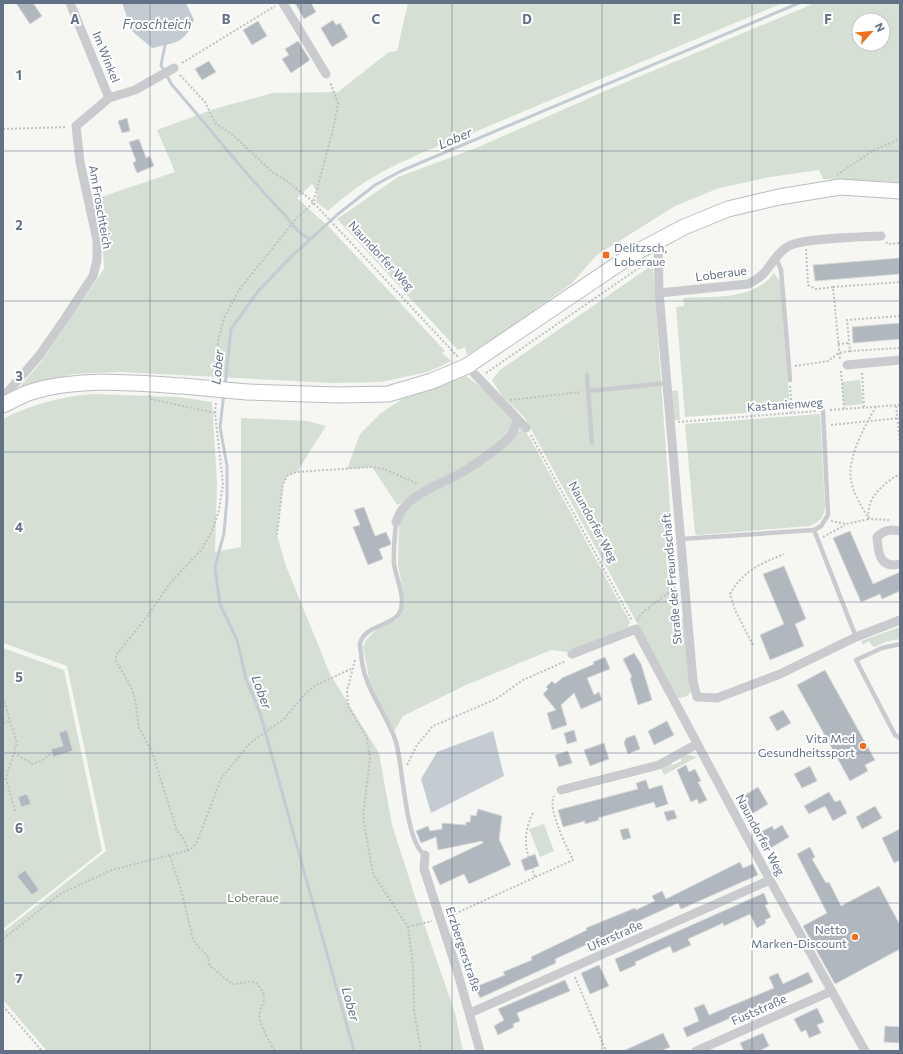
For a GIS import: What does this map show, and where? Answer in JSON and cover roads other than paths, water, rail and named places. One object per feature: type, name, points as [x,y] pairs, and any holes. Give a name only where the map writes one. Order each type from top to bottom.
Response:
[{"type":"main road","points":[[3,405],[31,392],[60,385],[97,383],[183,386],[247,392],[338,395],[388,394],[432,381],[467,366],[633,254],[684,227],[728,209],[779,197],[840,187],[900,191]]},
{"type":"street","name":"Im Winkel","points":[[70,3],[109,98]]},
{"type":"street","points":[[283,3],[326,74]]},
{"type":"street","points":[[109,98],[135,90],[168,71]]},
{"type":"street","name":"Am Froschteich","points":[[3,401],[6,394],[39,356],[92,276],[97,260],[97,240],[80,162],[76,126],[109,98]]},
{"type":"street","name":"Loberaue","points":[[659,293],[748,284],[757,280],[767,272],[776,258],[788,246],[805,242],[881,236]]},
{"type":"street","name":"Straße der Freundschaft","points":[[658,240],[659,293],[693,681],[697,696],[717,698],[780,674],[856,637],[900,620]]},
{"type":"street","points":[[842,364],[861,364],[900,360]]},
{"type":"street","points":[[467,366],[526,428]]},
{"type":"street","points":[[396,522],[398,515],[416,496],[466,470],[511,435],[518,420]]},
{"type":"street","points":[[900,531],[891,529],[882,532],[877,537],[880,555],[885,563],[891,566],[900,564]]},
{"type":"street","name":"Naundorfer Weg","points":[[572,654],[636,629],[770,880],[865,1051]]},
{"type":"street","points":[[561,790],[659,765],[697,744]]},
{"type":"street","name":"Erzbergerstraße","points":[[425,855],[424,869],[470,1013],[480,1051]]},
{"type":"street","name":"Uferstraße","points":[[470,1013],[770,880]]},
{"type":"street","name":"Fuststraße","points":[[696,1051],[832,991]]},
{"type":"lane","points":[[776,258],[781,270],[790,380]]},
{"type":"lane","points":[[587,375],[592,443]]},
{"type":"lane","points":[[588,391],[668,383]]},
{"type":"lane","points":[[681,539],[814,530],[821,526],[828,515],[823,411]]},
{"type":"lane","points":[[396,522],[394,564],[402,599],[401,610],[396,617],[370,631],[360,643],[361,660],[368,686],[396,742],[402,775],[402,788],[413,834],[422,853],[425,855]]},
{"type":"lane","points":[[814,530],[856,637]]},
{"type":"lane","points":[[900,644],[882,648],[856,660],[895,735],[900,738]]},
{"type":"water","name":"Froschteich","points":[[122,3],[186,3],[194,20],[191,28],[183,38],[173,43],[152,48],[132,31]]},
{"type":"water","points":[[493,731],[504,776],[431,813],[421,779],[437,752]]},
{"type":"waterway","name":"Lober","points":[[225,386],[231,329],[259,290],[292,256],[338,214],[375,185],[401,171],[799,3]]},
{"type":"waterway","points":[[165,45],[161,65],[172,85],[297,230],[310,239]]},
{"type":"waterway","name":"Lober","points":[[224,393],[220,427],[227,466],[227,499],[224,533],[215,567],[220,604],[237,640],[246,679],[260,713],[354,1051]]},
{"type":"place","name":"Delitzsch, Loberaue","points":[[606,255]]},
{"type":"place","name":"Vita Med Gesundheitssport","points":[[863,746]]},
{"type":"place","name":"Netto Marken-Discount","points":[[855,937]]}]
